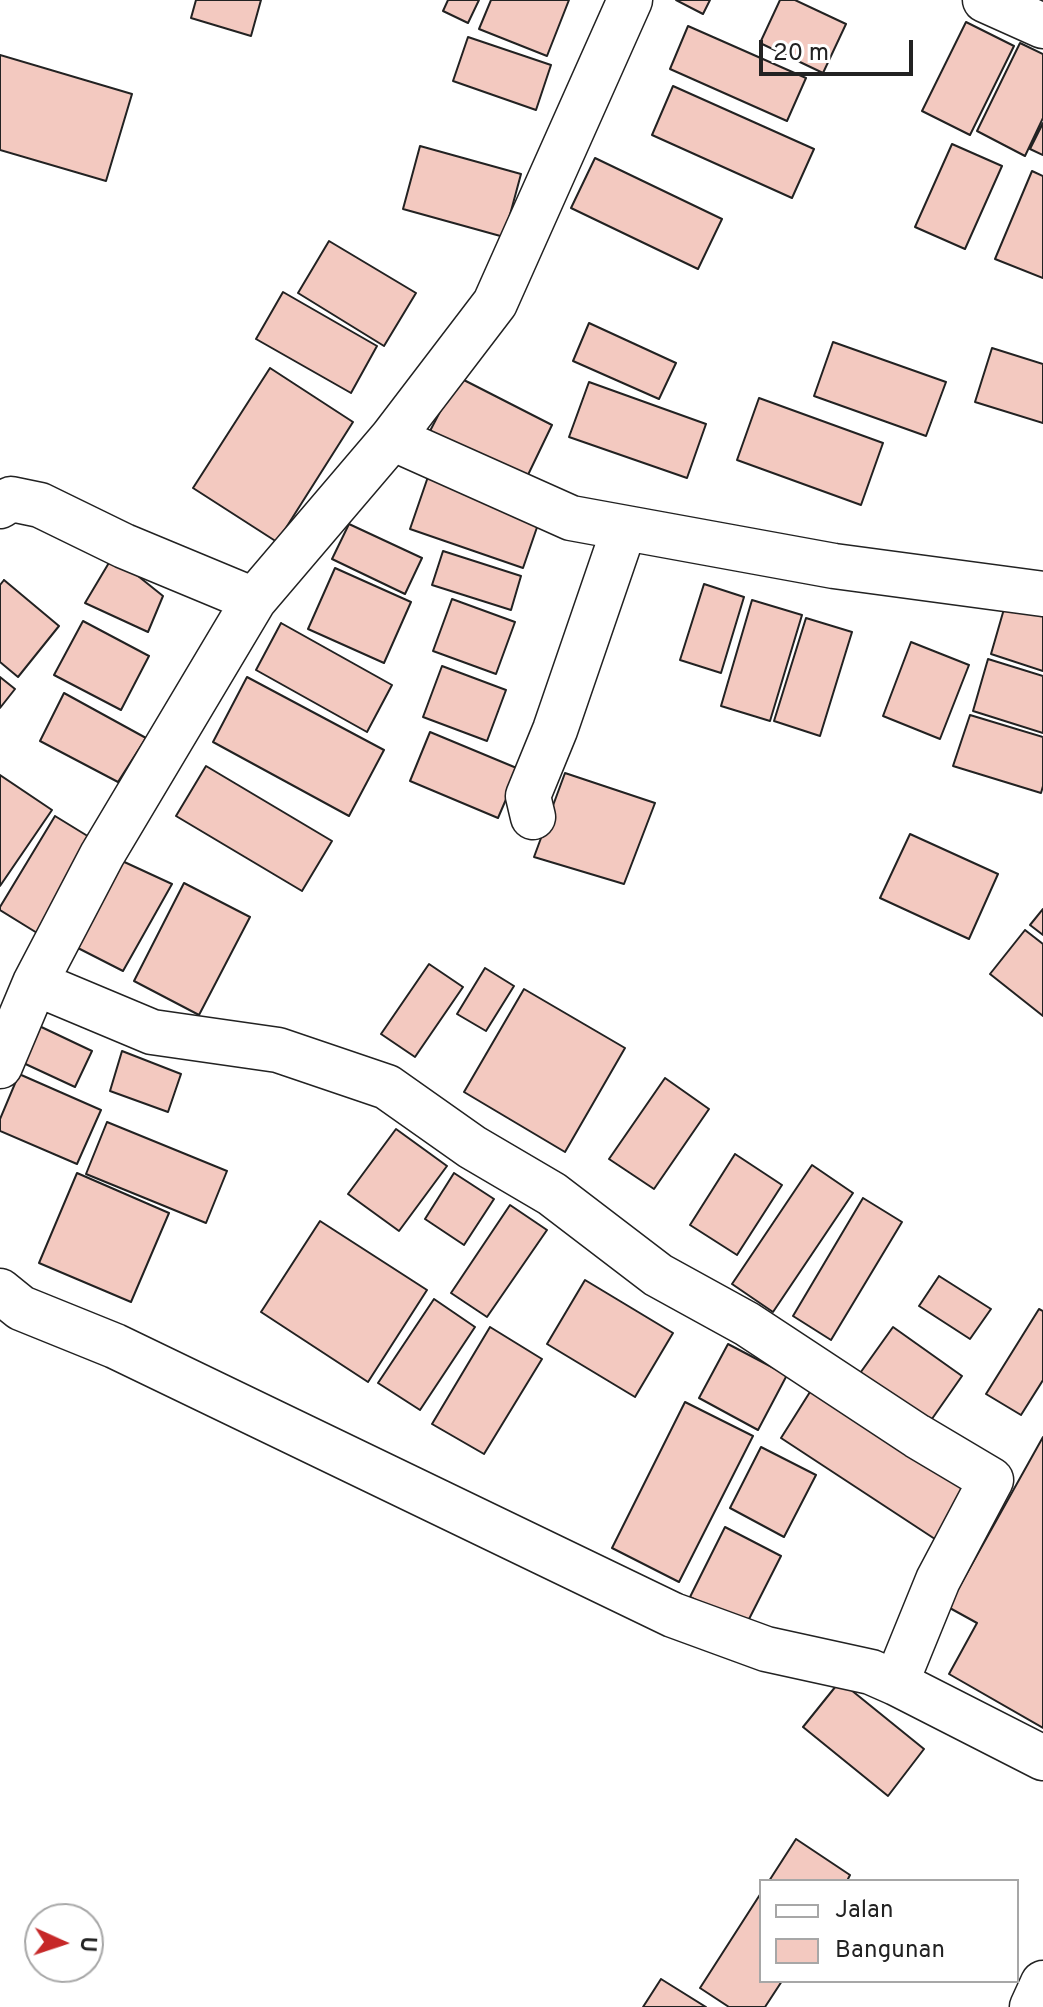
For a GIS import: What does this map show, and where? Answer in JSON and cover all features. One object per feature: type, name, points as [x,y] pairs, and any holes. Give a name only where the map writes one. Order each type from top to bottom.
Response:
[{"type":"street","points":[[0,1066],[35,983],[102,855],[254,600],[392,438],[495,303],[630,0]]},
{"type":"street","points":[[985,0],[1043,26]]},
{"type":"street","points":[[392,438],[571,518],[834,566],[1041,589]]},
{"type":"street","points":[[0,506],[11,499],[40,505],[124,546],[254,600]]},
{"type":"street","points":[[533,817],[528,796],[555,730],[624,529]]},
{"type":"street","points":[[35,983],[152,1032],[278,1050],[387,1087],[472,1147],[552,1194],[658,1275],[747,1324],[917,1436],[991,1480],[938,1580],[896,1683]]},
{"type":"street","points":[[0,1291],[21,1308],[115,1346],[673,1615],[766,1649],[871,1672],[1043,1758]]},
{"type":"street","points":[[1032,2007],[1043,1983]]},
{"type":"building","points":[[196,0],[261,0],[251,36],[191,18]]},
{"type":"building","points":[[448,0],[479,0],[468,23],[443,11]]},
{"type":"building","points":[[491,0],[569,0],[547,56],[479,29]]},
{"type":"building","points":[[676,0],[710,0],[703,14]]},
{"type":"building","points":[[780,0],[795,0],[846,24],[823,73],[760,43]]},
{"type":"building","points":[[966,22],[1014,46],[970,135],[922,111]]},
{"type":"building","points":[[688,26],[806,78],[787,121],[670,69]]},
{"type":"building","points":[[468,37],[551,65],[536,110],[453,81]]},
{"type":"building","points":[[1020,43],[1043,54],[1043,118],[1025,156],[977,131]]},
{"type":"building","points":[[0,55],[132,94],[106,181],[0,150]]},
{"type":"building","points":[[673,86],[814,149],[792,198],[652,135]]},
{"type":"building","points":[[1043,123],[1043,155],[1030,149]]},
{"type":"building","points":[[952,144],[1002,166],[965,249],[915,227]]},
{"type":"building","points":[[420,146],[521,174],[504,237],[403,209]]},
{"type":"building","points":[[595,158],[722,219],[698,269],[571,208]]},
{"type":"building","points":[[1032,171],[1043,176],[1043,278],[995,259]]},
{"type":"building","points":[[329,241],[416,293],[384,346],[298,293]]},
{"type":"building","points":[[283,292],[377,346],[351,393],[256,339]]},
{"type":"building","points":[[589,323],[676,363],[659,399],[573,361]]},
{"type":"building","points":[[833,342],[946,382],[926,436],[814,396]]},
{"type":"building","points":[[992,348],[1043,364],[1043,423],[975,402]]},
{"type":"building","points":[[270,368],[353,422],[277,542],[193,488]]},
{"type":"building","points":[[458,377],[552,425],[526,479],[430,431]]},
{"type":"building","points":[[589,382],[706,424],[687,478],[569,437]]},
{"type":"building","points":[[759,398],[883,443],[861,505],[737,460]]},
{"type":"building","points":[[431,468],[544,507],[523,568],[410,529]]},
{"type":"building","points":[[349,524],[422,558],[405,594],[332,559]]},
{"type":"building","points":[[443,551],[521,576],[511,610],[432,585]]},
{"type":"building","points":[[113,556],[163,596],[148,632],[85,603]]},
{"type":"building","points":[[335,568],[411,602],[384,663],[308,629]]},
{"type":"building","points":[[4,580],[59,626],[18,677],[0,662],[0,585]]},
{"type":"building","points":[[704,584],[744,597],[721,673],[680,660]]},
{"type":"building","points":[[452,599],[515,622],[496,674],[433,651]]},
{"type":"building","points":[[752,600],[802,615],[770,721],[721,706]]},
{"type":"building","points":[[1006,602],[1043,614],[1043,671],[991,654]]},
{"type":"building","points":[[806,618],[852,632],[820,736],[774,721]]},
{"type":"building","points":[[83,621],[149,656],[121,710],[54,675]]},
{"type":"building","points":[[281,623],[392,685],[367,732],[256,670]]},
{"type":"building","points":[[911,642],[969,665],[940,739],[883,716]]},
{"type":"building","points":[[988,659],[1043,676],[1043,733],[973,711]]},
{"type":"building","points":[[442,666],[506,690],[487,741],[423,717]]},
{"type":"building","points":[[0,677],[15,689],[0,708]]},
{"type":"building","points":[[247,677],[384,750],[349,816],[213,742]]},
{"type":"building","points":[[64,693],[146,738],[118,782],[40,741]]},
{"type":"building","points":[[970,715],[1043,737],[1041,793],[953,766]]},
{"type":"building","points":[[430,732],[519,769],[498,818],[410,781]]},
{"type":"building","points":[[206,766],[332,841],[302,891],[176,816]]},
{"type":"building","points":[[565,773],[655,803],[624,884],[534,857]]},
{"type":"building","points":[[0,775],[52,810],[0,886]]},
{"type":"building","points":[[55,816],[99,843],[42,936],[0,910],[0,907]]},
{"type":"building","points":[[910,834],[998,874],[969,939],[880,898]]},
{"type":"building","points":[[120,860],[172,884],[123,971],[74,946]]},
{"type":"building","points":[[184,883],[250,917],[199,1015],[134,981]]},
{"type":"building","points":[[1043,909],[1043,935],[1030,925]]},
{"type":"building","points":[[1025,930],[1043,944],[1043,1016],[990,974]]},
{"type":"building","points":[[429,964],[463,987],[415,1057],[381,1034]]},
{"type":"building","points":[[485,968],[514,986],[486,1031],[457,1014]]},
{"type":"building","points":[[524,989],[625,1048],[565,1152],[464,1092]]},
{"type":"building","points":[[35,1024],[92,1051],[75,1087],[19,1061]]},
{"type":"building","points":[[122,1051],[181,1074],[168,1112],[110,1091]]},
{"type":"building","points":[[19,1074],[101,1110],[77,1164],[0,1131],[0,1119]]},
{"type":"building","points":[[665,1078],[709,1109],[654,1189],[609,1159]]},
{"type":"building","points":[[107,1122],[227,1171],[206,1223],[86,1174]]},
{"type":"building","points":[[396,1129],[447,1166],[399,1231],[348,1194]]},
{"type":"building","points":[[735,1154],[782,1185],[737,1255],[690,1225]]},
{"type":"building","points":[[812,1165],[853,1193],[773,1312],[732,1284]]},
{"type":"building","points":[[77,1173],[169,1213],[131,1302],[39,1263]]},
{"type":"building","points":[[454,1173],[494,1199],[464,1245],[425,1219]]},
{"type":"building","points":[[863,1198],[902,1222],[831,1340],[793,1316]]},
{"type":"building","points":[[510,1205],[547,1230],[487,1317],[451,1293]]},
{"type":"building","points":[[320,1221],[427,1290],[368,1382],[261,1312]]},
{"type":"building","points":[[939,1276],[991,1309],[970,1339],[919,1306]]},
{"type":"building","points":[[585,1280],[673,1333],[635,1397],[547,1344]]},
{"type":"building","points":[[434,1299],[475,1327],[420,1410],[378,1383]]},
{"type":"building","points":[[1039,1309],[1043,1311],[1043,1380],[1021,1415],[986,1394]]},
{"type":"building","points":[[490,1327],[542,1359],[484,1454],[432,1424]]},
{"type":"building","points":[[893,1327],[962,1376],[927,1426],[858,1376]]},
{"type":"building","points":[[728,1344],[787,1375],[758,1430],[699,1398]]},
{"type":"building","points":[[815,1384],[975,1489],[941,1543],[781,1438]]},
{"type":"building","points":[[685,1402],[753,1436],[679,1582],[612,1548]]},
{"type":"building","points":[[1043,1437],[1043,1728],[949,1674],[977,1623],[948,1607]]},
{"type":"building","points":[[761,1447],[816,1475],[784,1537],[730,1508]]},
{"type":"building","points":[[725,1527],[781,1556],[746,1625],[690,1597]]},
{"type":"building","points":[[840,1681],[924,1749],[888,1796],[803,1727]]},
{"type":"building","points":[[796,1839],[850,1875],[848,1879],[770,1879]]},
{"type":"building","points":[[759,1896],[759,1983],[781,1983],[765,2007],[729,2007],[700,1988]]},
{"type":"building","points":[[661,1979],[706,2007],[643,2007]]}]
